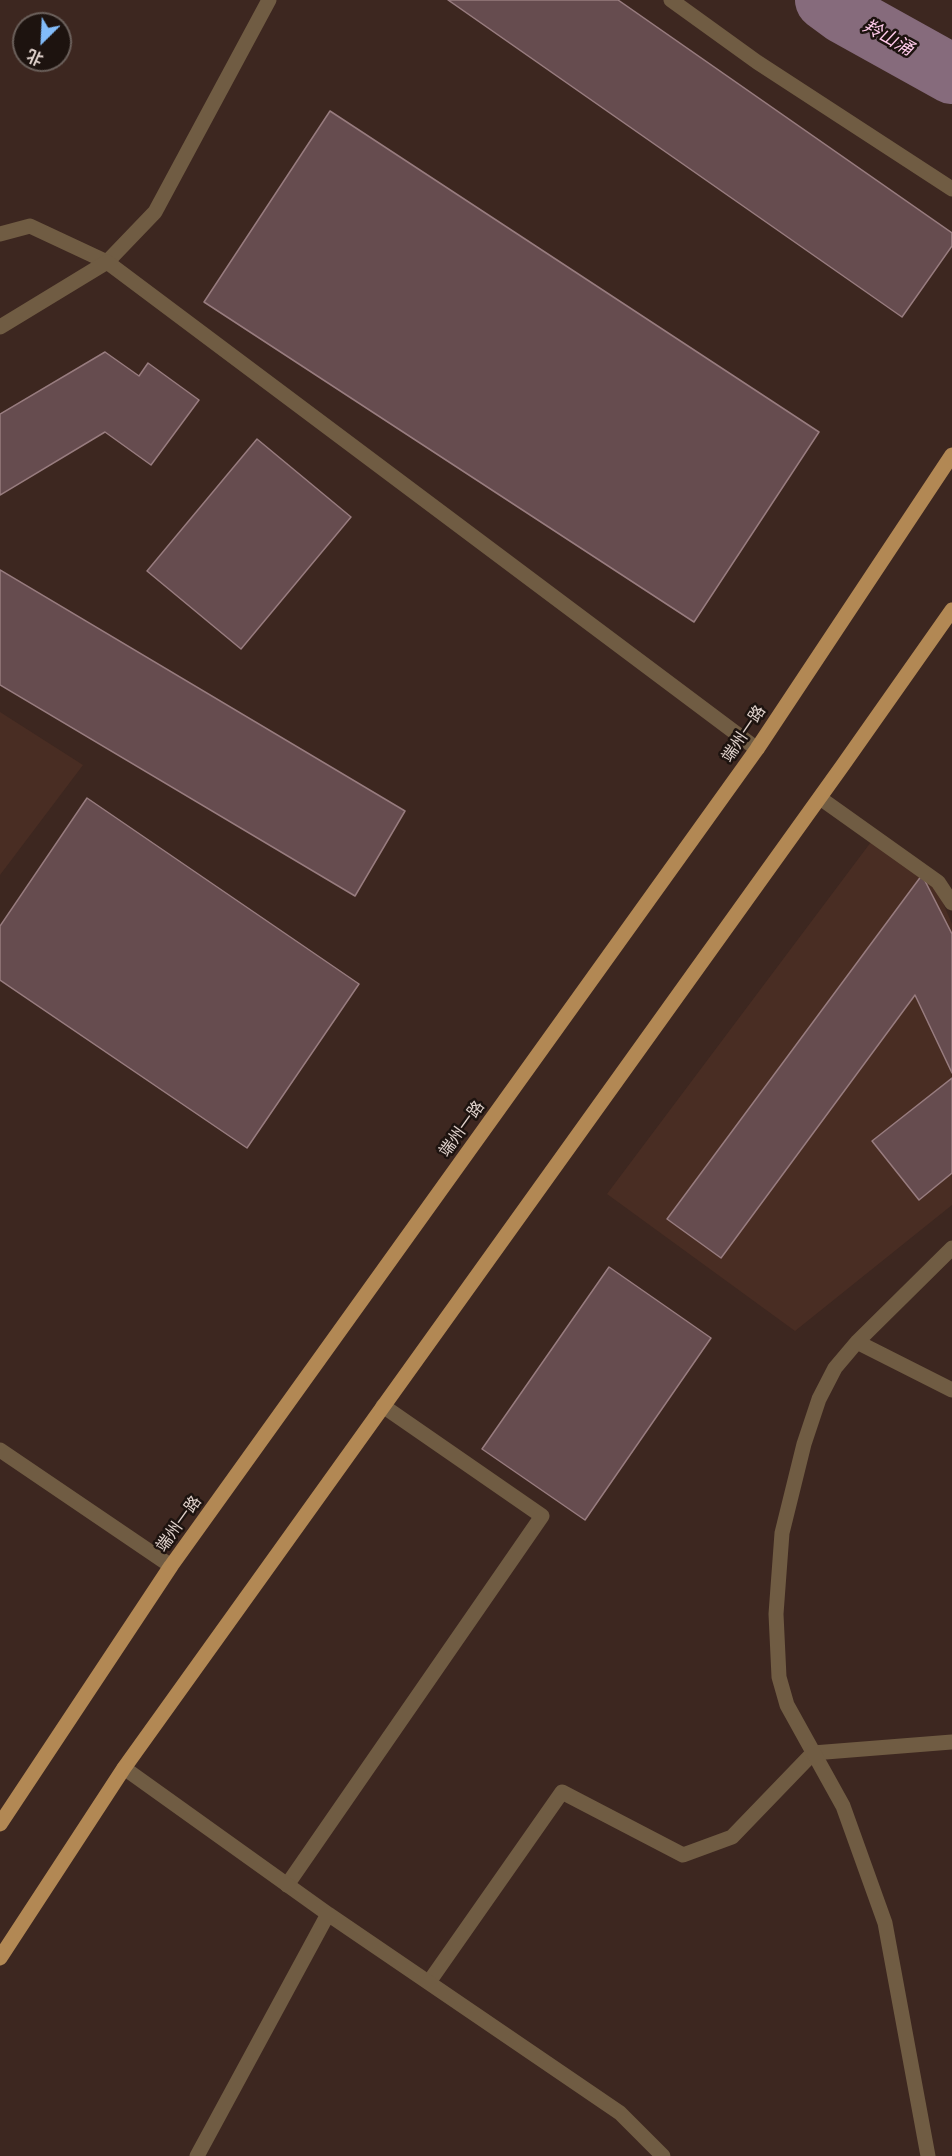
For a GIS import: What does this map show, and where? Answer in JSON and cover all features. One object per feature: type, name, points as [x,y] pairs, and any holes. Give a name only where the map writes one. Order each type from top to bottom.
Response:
[{"type":"main road","name":"端州一路","points":[[0,1824],[171,1566],[757,749],[952,455]]},
{"type":"main road","points":[[0,1958],[124,1768],[820,798],[952,610]]},
{"type":"street","points":[[0,327],[107,262],[155,212],[269,0]]},
{"type":"street","points":[[671,0],[757,62],[952,189]]},
{"type":"street","points":[[0,234],[30,226],[107,262],[757,749]]},
{"type":"street","points":[[820,798],[938,882],[952,903]]},
{"type":"street","points":[[928,2156],[885,1923],[843,1806],[787,1705],[779,1677],[776,1614],[782,1533],[804,1444],[819,1399],[836,1368],[857,1342],[952,1248]]},
{"type":"street","points":[[857,1342],[952,1390]]},
{"type":"street","points":[[287,1885],[542,1516],[383,1406]]},
{"type":"street","points":[[0,1450],[171,1566]]},
{"type":"street","points":[[429,1982],[562,1792],[683,1855],[732,1837],[813,1753],[952,1742]]},
{"type":"street","points":[[124,1768],[328,1914],[620,2113],[663,2156]]},
{"type":"street","points":[[197,2156],[328,1914]]},
{"type":"shaded area","points":[[0,712],[83,765],[0,875]]},
{"type":"shaded area","points":[[871,842],[937,889],[952,924],[952,1205],[795,1331],[607,1194]]},
{"type":"building","points":[[448,0],[618,0],[952,233],[952,246],[902,317]]},
{"type":"building","points":[[330,111],[819,432],[694,622],[204,302]]},
{"type":"building","points":[[105,352],[139,376],[148,363],[199,400],[151,465],[105,432],[0,495],[0,414]]},
{"type":"building","points":[[257,439],[351,517],[241,649],[147,571]]},
{"type":"building","points":[[0,570],[405,811],[355,896],[0,685]]},
{"type":"building","points":[[87,798],[359,984],[247,1148],[0,980],[0,926]]},
{"type":"building","points":[[922,875],[952,934],[952,1073],[915,995],[721,1258],[667,1219]]},
{"type":"building","points":[[952,1078],[952,1173],[919,1200],[872,1141]]},
{"type":"building","points":[[609,1267],[711,1338],[585,1520],[482,1449]]},
{"type":"waterway","name":"羚山涌","points":[[825,0],[844,14],[952,74]]}]
